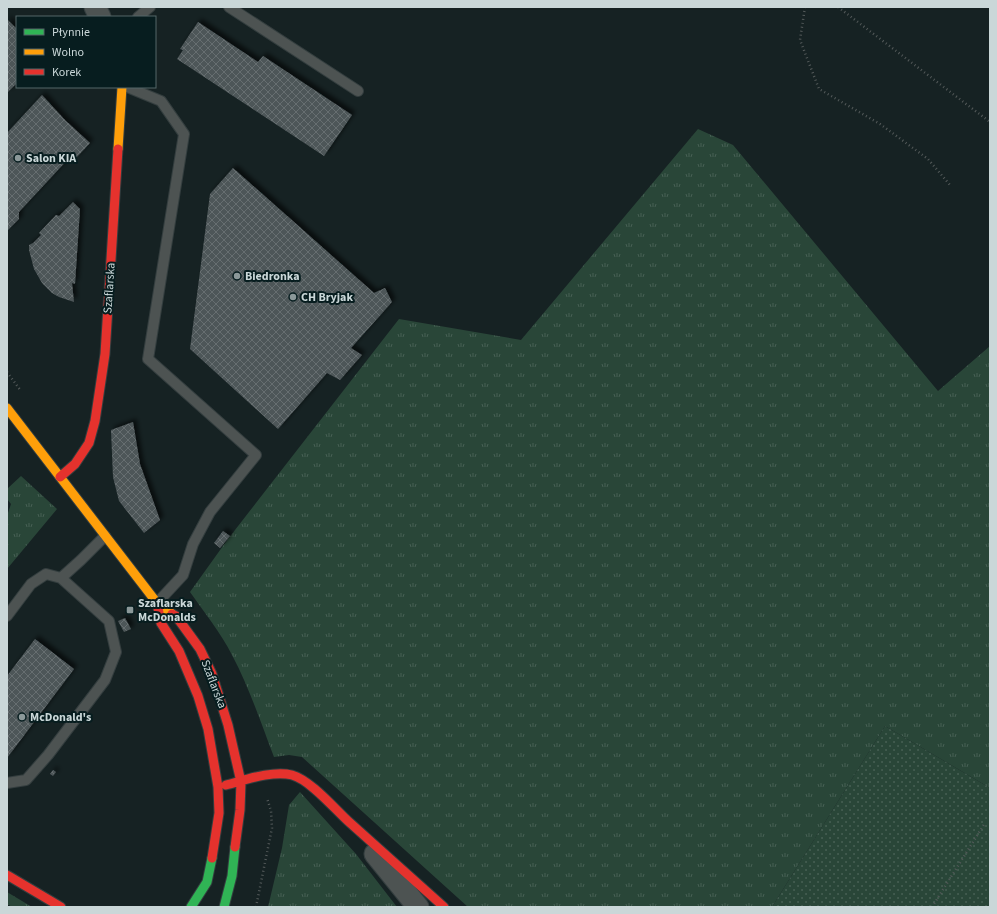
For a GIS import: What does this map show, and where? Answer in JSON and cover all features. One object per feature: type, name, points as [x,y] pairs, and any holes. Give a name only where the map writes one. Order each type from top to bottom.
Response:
[{"type":"street","points":[[95,7],[100,16]]},
{"type":"street","name":"Szaflarska","points":[[60,477],[75,464],[89,443],[95,421],[105,354],[122,88]]},
{"type":"street","name":"Szaflarska","points":[[7,408],[157,604],[176,616],[190,634],[212,674],[228,725],[241,782],[236,849],[232,876],[224,907]]},
{"type":"street","name":"Szaflarska","points":[[157,604],[162,623],[179,651],[198,696],[208,729],[218,787],[219,813],[210,871],[207,882],[191,907]]},
{"type":"street","points":[[218,787],[281,774],[291,775],[301,779],[309,784],[444,907]]},
{"type":"street","points":[[350,822],[418,907]]},
{"type":"street","points":[[7,875],[61,907]]},
{"type":"lane","points":[[139,16],[150,7]]},
{"type":"lane","points":[[228,7],[358,91]]},
{"type":"lane","points":[[130,88],[161,101],[184,134],[148,359],[256,455],[210,512],[192,544],[183,575],[157,604]]},
{"type":"lane","points":[[61,578],[82,560],[105,536]]},
{"type":"lane","points":[[7,616],[31,584],[46,574],[61,578],[109,621],[116,652],[105,680],[48,755],[26,780],[7,783]]},
{"type":"path","points":[[805,7],[800,40],[819,89],[880,124],[928,159],[950,185]]},
{"type":"path","points":[[838,7],[990,122]]},
{"type":"path","points":[[256,907],[272,828],[271,811],[262,778]]},
{"type":"path","points":[[932,907],[985,823]]},
{"type":"green space","points":[[698,129],[733,145],[938,391],[990,346],[990,788],[885,726],[772,907],[468,907],[302,757],[289,755],[274,757],[249,692],[228,647],[190,592],[228,539],[399,319],[521,340]]},
{"type":"green space","points":[[21,476],[57,509],[7,569],[7,516],[11,504],[7,499],[7,489]]},
{"type":"green space","points":[[885,726],[990,788],[990,907],[772,907]]},
{"type":"green space","points":[[300,792],[356,854],[397,907],[268,907],[282,848],[289,805]]},
{"type":"green space","points":[[7,892],[32,907],[12,907],[7,904]]},
{"type":"building","points":[[7,19],[16,28],[16,84],[7,93]]},
{"type":"building","points":[[198,22],[258,62],[263,56],[352,115],[324,156],[177,59],[183,50],[180,49]]},
{"type":"building","points":[[42,95],[65,120],[90,143],[76,158],[71,156],[19,212],[19,219],[7,231],[7,133]]},
{"type":"building","name":"CH Bryjak","points":[[233,168],[374,293],[385,288],[392,302],[351,348],[362,355],[340,380],[327,373],[278,429],[190,349],[210,194]]},
{"type":"building","points":[[73,202],[80,209],[75,284],[72,283],[74,302],[52,293],[42,283],[34,269],[29,250],[29,245],[41,235],[39,233],[56,215],[59,216]]},
{"type":"building","points":[[133,422],[140,464],[160,520],[144,533],[119,501],[113,477],[111,430]]},
{"type":"building","points":[[223,531],[230,536],[220,548],[214,543]]},
{"type":"building","points":[[125,618],[131,629],[124,632],[118,621]]},
{"type":"building","name":"McDonald's","points":[[35,639],[74,669],[7,758],[7,676]]},
{"type":"building","points":[[53,770],[56,772],[53,776],[50,774]]},
{"type":"traffic: fast","points":[[224,907],[232,876],[235,847]]},
{"type":"traffic: fast","points":[[191,907],[207,882],[212,858]]},
{"type":"traffic: slow","points":[[118,149],[122,88]]},
{"type":"traffic: slow","points":[[7,408],[157,603],[172,614]]},
{"type":"traffic: jam","points":[[60,477],[75,464],[89,443],[95,421],[105,354],[118,149]]},
{"type":"traffic: jam","points":[[157,603],[161,623],[179,651],[198,696],[208,729],[218,787],[219,813],[212,858]]},
{"type":"traffic: jam","points":[[172,614],[176,616],[200,649],[212,674],[228,725],[241,782],[240,810],[235,847]]},
{"type":"traffic: jam","points":[[226,785],[259,776],[276,774],[292,775],[299,778],[322,795],[348,821],[444,907]]},
{"type":"traffic: jam","points":[[7,875],[61,907]]},
{"type":"place","name":"Salon KIA","points":[[18,158]]},
{"type":"place","name":"Biedronka","points":[[237,276]]},
{"type":"place","name":"CH Bryjak","points":[[293,297]]},
{"type":"place","name":"Szaflarska McDonalds","points":[[130,610]]},
{"type":"place","name":"McDonald's","points":[[22,717]]}]
